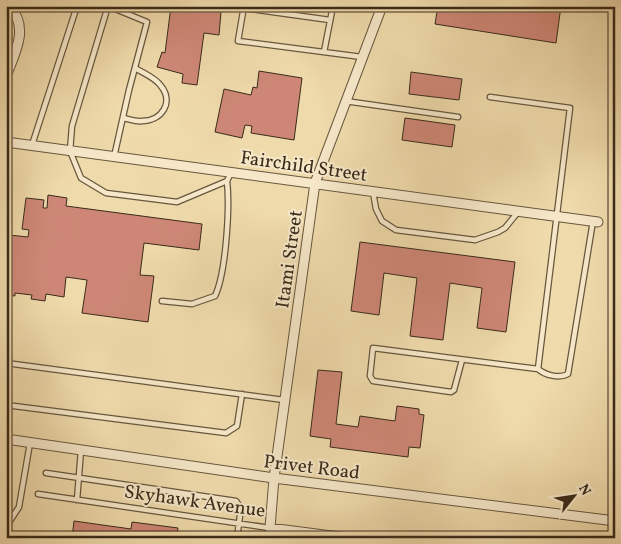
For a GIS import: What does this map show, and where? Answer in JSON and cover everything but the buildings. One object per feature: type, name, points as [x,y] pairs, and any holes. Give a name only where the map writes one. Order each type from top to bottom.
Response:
[{"type":"street","points":[[6,76],[19,43],[20,22],[9,6]]},
{"type":"street","name":"Itami Street","points":[[270,528],[274,478],[314,183],[382,8]]},
{"type":"street","name":"Fairchild Street","points":[[6,142],[114,156],[229,176],[314,183],[595,222]]},
{"type":"street","name":"Privet Road","points":[[6,439],[274,478],[615,521]]},
{"type":"street","name":"Skyhawk Avenue","points":[[270,528],[346,538]]},
{"type":"lane","points":[[32,146],[78,6]]},
{"type":"lane","points":[[114,156],[147,22],[108,6],[72,126],[70,151],[81,178],[106,193],[177,202],[229,176],[229,200],[220,286],[214,296],[192,304],[162,301]]},
{"type":"lane","points":[[324,52],[333,6]]},
{"type":"lane","points":[[367,6],[382,8]]},
{"type":"lane","points":[[330,20],[244,7],[238,41],[362,57]]},
{"type":"lane","points":[[123,118],[142,122],[156,118],[166,108],[167,97],[160,84],[135,68]]},
{"type":"lane","points":[[490,97],[570,108],[538,369]]},
{"type":"lane","points":[[345,101],[458,117]]},
{"type":"lane","points":[[373,191],[376,209],[382,221],[396,230],[475,240],[505,228],[518,211]]},
{"type":"lane","points":[[462,360],[454,390],[451,392],[373,380],[370,376],[373,348],[538,369],[544,374],[564,376],[568,374],[595,222]]},
{"type":"lane","points":[[6,363],[284,400]]},
{"type":"lane","points":[[6,405],[226,433],[237,426],[242,394]]},
{"type":"lane","points":[[6,527],[19,507],[30,442]]},
{"type":"lane","points":[[77,500],[81,450]]},
{"type":"lane","points":[[46,473],[236,500],[241,508],[237,538]]},
{"type":"lane","name":"Skyhawk Avenue","points":[[38,494],[270,528]]}]
